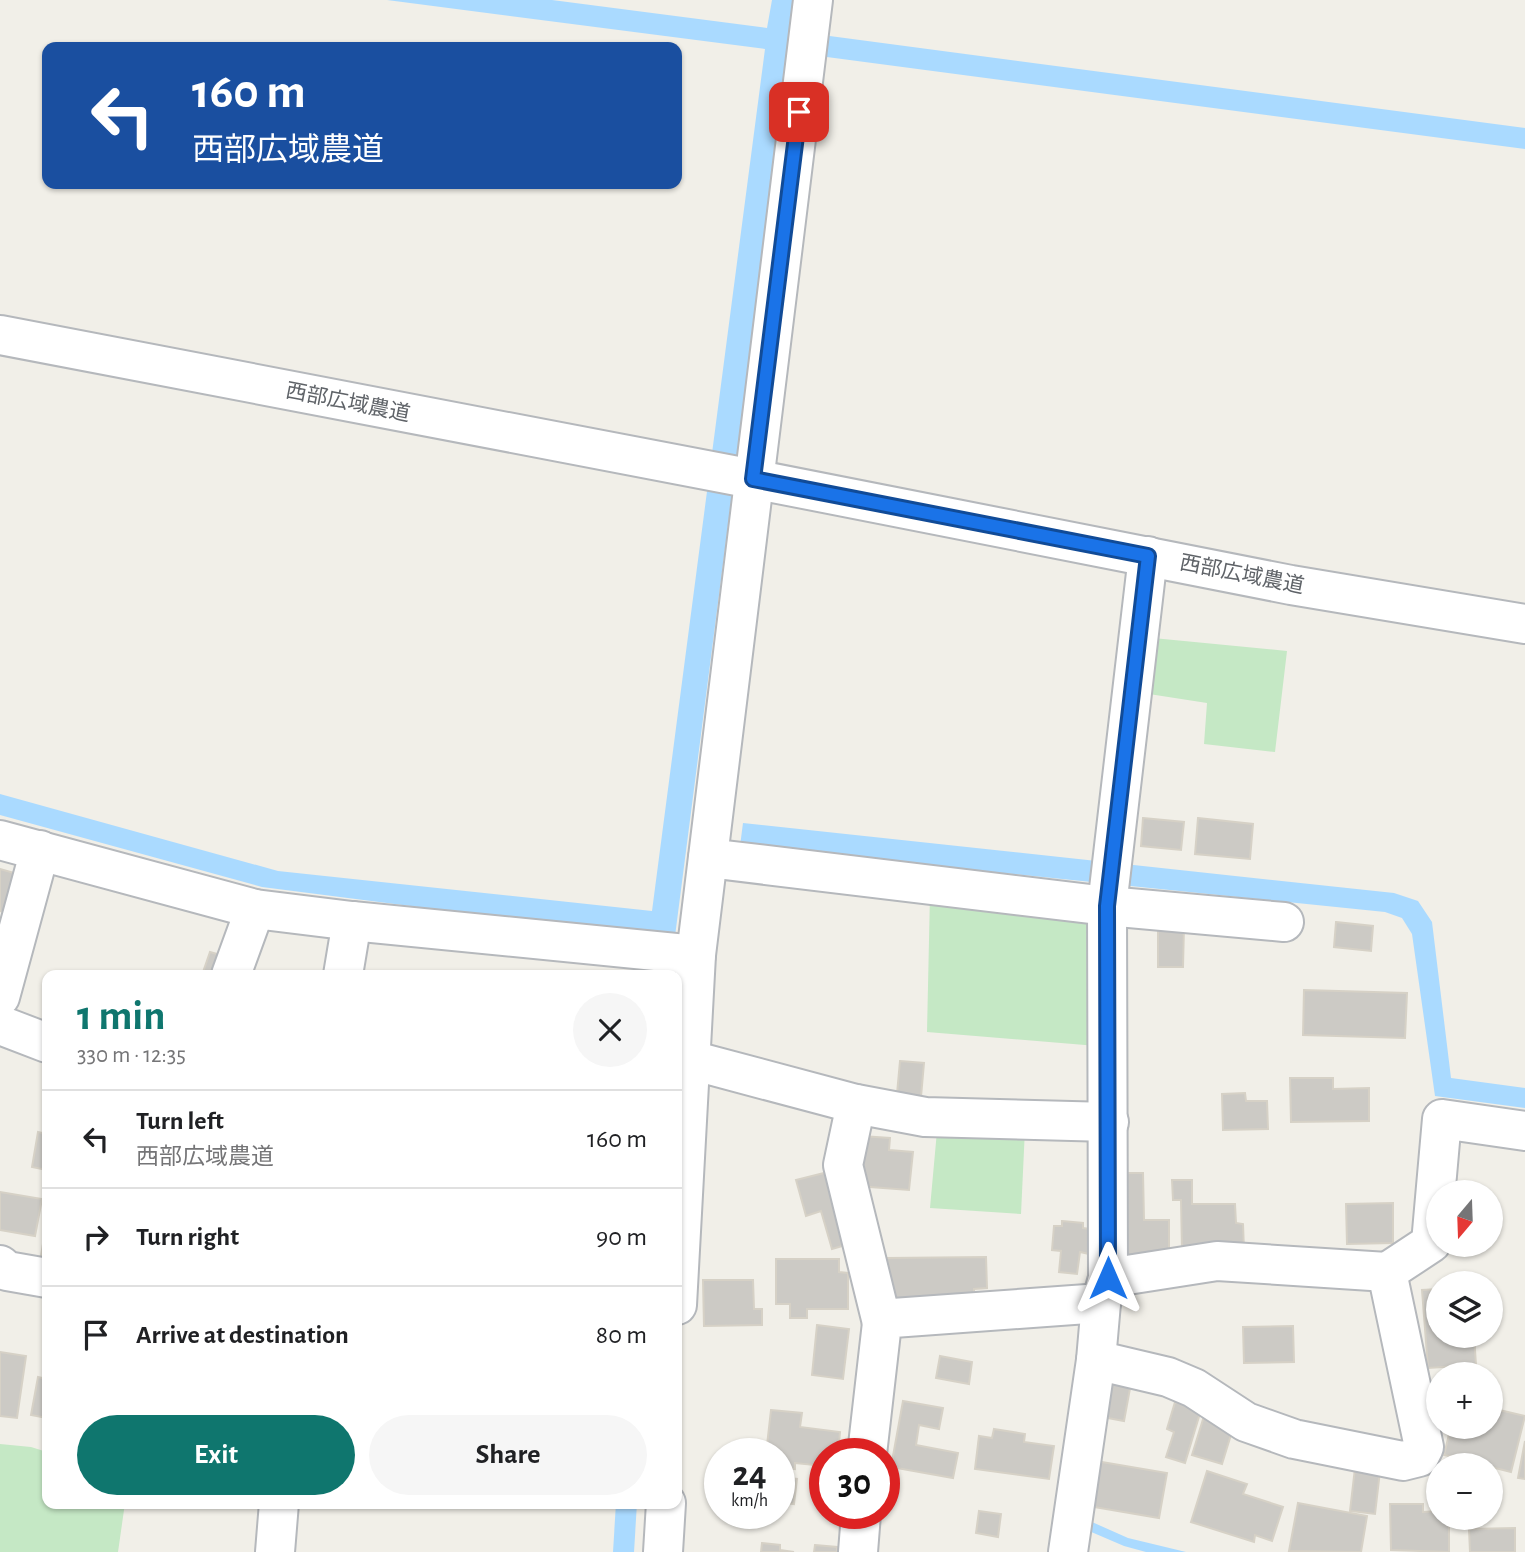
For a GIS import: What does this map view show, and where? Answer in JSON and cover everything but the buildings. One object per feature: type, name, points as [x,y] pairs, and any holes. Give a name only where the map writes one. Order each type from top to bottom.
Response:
[{"type":"street","points":[[682,1218],[691,1060],[689,955],[708,858],[809,28]]},
{"type":"street","name":"西部広域農道","points":[[0,335],[1292,585],[1525,624]]},
{"type":"street","points":[[1068,1552],[1104,1291],[1109,1122],[1108,900],[1148,556]]},
{"type":"street","points":[[0,840],[255,909],[689,955]]},
{"type":"street","points":[[0,998],[40,850]]},
{"type":"street","points":[[708,858],[1108,900],[1284,922]]},
{"type":"street","points":[[233,970],[255,909]]},
{"type":"street","points":[[344,970],[352,921]]},
{"type":"street","points":[[0,1025],[42,1041]]},
{"type":"street","points":[[691,1060],[856,1104],[925,1117],[1109,1122]]},
{"type":"street","points":[[856,1104],[843,1165],[882,1323],[869,1438]]},
{"type":"street","points":[[882,1323],[893,1318],[1104,1291],[1217,1261],[1387,1272],[1431,1243],[1442,1119],[1525,1131]]},
{"type":"street","points":[[0,1265],[8,1271],[42,1277]]},
{"type":"street","points":[[1096,1360],[1168,1377],[1194,1388],[1245,1422],[1294,1439],[1403,1461],[1419,1457],[1424,1447],[1387,1272]]},
{"type":"street","points":[[275,1552],[279,1509]]},
{"type":"street","points":[[663,1552],[666,1509]]},
{"type":"street","points":[[858,1552],[860,1529]]},
{"type":"green space","points":[[1153,638],[1287,651],[1275,752],[1204,744],[1207,703],[1149,694]]},
{"type":"green space","points":[[930,894],[1098,913],[1097,1046],[927,1032]]},
{"type":"green space","points":[[1025,1129],[1021,1214],[930,1208],[937,1131]]},
{"type":"green space","points":[[0,1444],[42,1450],[42,1509],[124,1509],[118,1552],[0,1552]]},
{"type":"water","points":[[387,0],[552,0],[767,28],[772,0],[795,0],[792,31],[1525,128],[1525,149],[789,52],[671,970],[649,970],[652,937],[262,887],[0,815],[0,794],[278,871],[652,911],[765,49]]},
{"type":"water","points":[[743,823],[1394,893],[1418,901],[1432,922],[1451,1078],[1525,1088],[1525,1108],[1435,1096],[1412,934],[1402,918],[1385,912],[740,846]]},
{"type":"water","points":[[616,1509],[637,1509],[634,1552],[613,1552]]},
{"type":"water","points":[[1083,1518],[1128,1538],[1186,1552],[1146,1552],[1124,1546],[1082,1528]]},
{"type":"route","points":[[799,112],[753,479],[1148,556],[1107,906],[1108,1278]]}]
